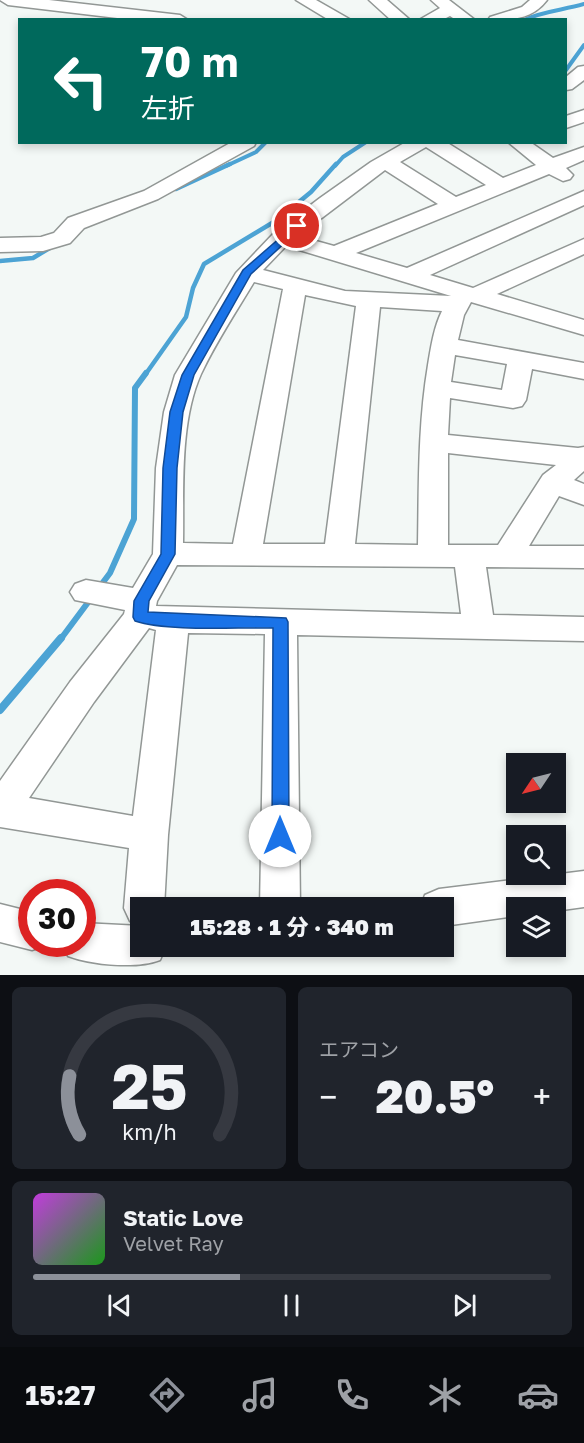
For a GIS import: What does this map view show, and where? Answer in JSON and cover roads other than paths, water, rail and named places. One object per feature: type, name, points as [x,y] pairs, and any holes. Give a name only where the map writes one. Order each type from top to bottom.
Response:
[{"type":"street","points":[[0,4],[9,0],[163,18]]},
{"type":"street","points":[[304,0],[339,18]]},
{"type":"street","points":[[377,0],[400,18]]},
{"type":"street","points":[[498,0],[518,14]]},
{"type":"street","points":[[503,18],[533,7],[539,0]]},
{"type":"street","points":[[430,18],[446,5],[465,18]]},
{"type":"street","points":[[567,85],[584,71]]},
{"type":"street","points":[[567,93],[584,91]]},
{"type":"street","points":[[567,122],[584,116]]},
{"type":"street","points":[[0,245],[43,244],[62,238],[76,223],[151,195],[243,144]]},
{"type":"street","points":[[145,897],[149,835],[152,613],[168,554],[170,468],[177,412],[188,375],[247,273],[282,238],[327,202],[386,162],[418,144]]},
{"type":"street","points":[[435,144],[503,187]]},
{"type":"street","points":[[520,144],[584,190]]},
{"type":"street","points":[[334,254],[584,153]]},
{"type":"street","points":[[386,162],[455,206]]},
{"type":"street","points":[[408,276],[584,196]]},
{"type":"street","points":[[282,238],[408,276],[465,298],[556,318],[584,328]]},
{"type":"street","points":[[247,273],[345,298],[369,300],[465,298],[584,246]]},
{"type":"street","points":[[246,555],[295,286]]},
{"type":"street","points":[[433,556],[438,388],[444,345],[465,298]]},
{"type":"street","points":[[339,555],[369,300]]},
{"type":"street","points":[[556,318],[584,305]]},
{"type":"street","points":[[444,345],[584,371]]},
{"type":"street","points":[[438,388],[513,400],[521,360]]},
{"type":"street","points":[[435,443],[582,457]]},
{"type":"street","points":[[507,556],[553,482],[582,457]]},
{"type":"street","points":[[553,482],[584,495]]},
{"type":"street","points":[[168,554],[584,557]]},
{"type":"street","points":[[469,556],[478,627]]},
{"type":"street","points":[[86,592],[152,613],[281,622],[584,628]]},
{"type":"street","points":[[149,835],[0,810],[82,692],[152,613]]},
{"type":"street","points":[[280,897],[281,622]]},
{"type":"street","points":[[454,906],[584,889]]},
{"type":"street","points":[[0,923],[18,928]]},
{"type":"street","points":[[96,943],[130,946]]},
{"type":"waterway","points":[[530,18],[584,4]]},
{"type":"waterway","points":[[567,69],[584,45]]},
{"type":"waterway","points":[[226,166],[256,152],[264,144]]},
{"type":"waterway","points":[[335,166],[343,157],[363,144]]},
{"type":"waterway","points":[[176,189],[230,164]]},
{"type":"waterway","points":[[145,375],[186,317],[193,288],[204,264],[277,220],[311,192],[336,164]]},
{"type":"waterway","points":[[0,261],[33,258],[53,246]]},
{"type":"waterway","points":[[98,589],[110,573],[134,519],[135,388],[146,373]]},
{"type":"waterway","points":[[60,640],[92,597]]},
{"type":"waterway","points":[[0,710],[61,638]]}]
